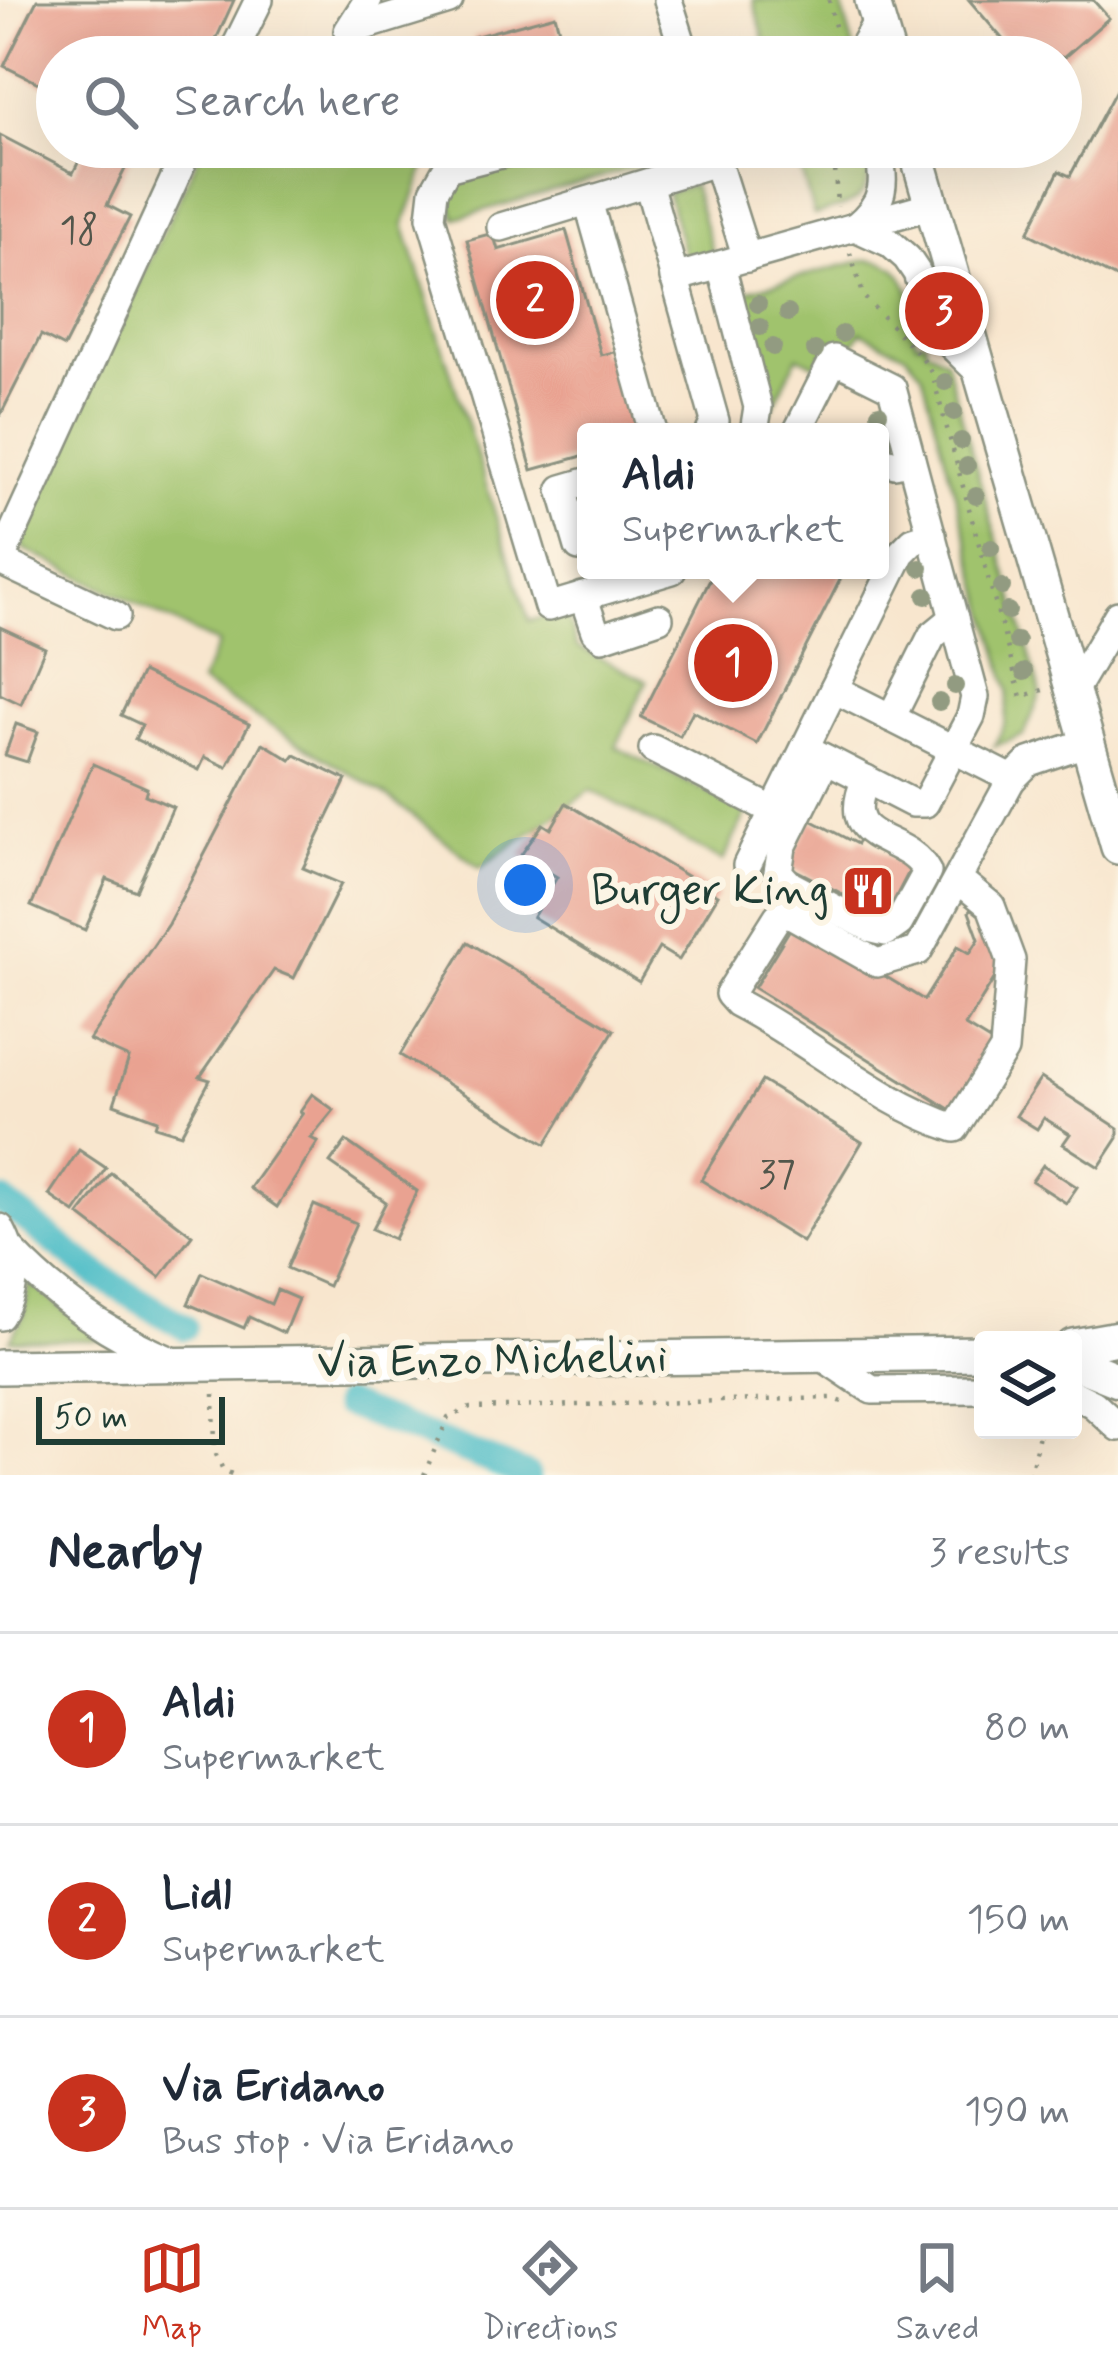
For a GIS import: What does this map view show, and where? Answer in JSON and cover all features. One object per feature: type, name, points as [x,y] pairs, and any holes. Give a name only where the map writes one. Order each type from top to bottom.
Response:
[{"type":"main road","points":[[921,168],[1118,844]]},
{"type":"main road","points":[[1082,1344],[1118,1338]]},
{"type":"main road","name":"Via Enzo Michelini","points":[[0,1367],[974,1352]]},
{"type":"main road","points":[[1082,1366],[1118,1380]]},
{"type":"street","points":[[241,36],[259,0]]},
{"type":"street","points":[[368,0],[348,31],[448,0]]},
{"type":"street","points":[[668,0],[679,36]]},
{"type":"street","points":[[116,616],[0,561],[179,168]]},
{"type":"street","points":[[451,168],[434,191],[431,217],[548,607],[641,579]]},
{"type":"street","points":[[501,227],[648,183],[682,168]]},
{"type":"street","points":[[717,168],[758,406],[755,423]]},
{"type":"street","points":[[843,231],[876,208],[883,195],[883,168]]},
{"type":"street","points":[[648,183],[714,423]]},
{"type":"street","points":[[588,201],[650,423]]},
{"type":"street","points":[[674,278],[932,205]]},
{"type":"street","points":[[843,231],[890,243],[907,258],[917,273],[934,328],[981,374]]},
{"type":"street","points":[[811,423],[834,359],[892,388],[975,697],[974,708],[925,802],[912,803],[816,754]]},
{"type":"street","points":[[889,462],[911,460]]},
{"type":"street","points":[[577,485],[562,489],[577,540]]},
{"type":"street","points":[[891,546],[932,536]]},
{"type":"street","points":[[583,596],[595,631],[602,637],[655,627],[679,579]]},
{"type":"street","points":[[866,779],[857,801],[861,821],[873,834],[919,859],[927,872],[899,923],[886,932],[790,885],[778,872],[834,689],[878,579]]},
{"type":"street","points":[[1071,686],[1118,616]]},
{"type":"street","points":[[891,718],[932,636],[954,618]]},
{"type":"street","points":[[834,689],[1012,779]]},
{"type":"street","points":[[959,880],[991,906],[1011,960],[1004,1050],[955,1128],[879,1090],[729,994],[778,916],[787,912],[877,963],[918,951],[1012,779],[1029,762],[1088,745],[1118,769]]},
{"type":"street","points":[[652,749],[774,812]]},
{"type":"street","points":[[748,866],[774,812],[816,754]]},
{"type":"street","points":[[0,1316],[16,1272],[6,1239]]},
{"type":"street","points":[[6,1239],[40,1281],[104,1329],[198,1366]]},
{"type":"street","points":[[820,1355],[872,1390],[974,1390]]},
{"type":"street","points":[[1082,1398],[1118,1427]]},
{"type":"path","points":[[829,0],[837,36]]},
{"type":"path","points":[[834,168],[835,199],[864,297],[932,374],[1021,697],[1071,686]]},
{"type":"path","points":[[198,1366],[215,1452],[223,1470],[234,1475]]},
{"type":"path","points":[[424,1475],[448,1418],[470,1408],[831,1398],[858,1403]]},
{"type":"path","points":[[1030,1475],[1038,1439]]},
{"type":"green space","points":[[753,0],[840,0],[850,36],[763,36]]},
{"type":"green space","points":[[193,168],[425,168],[404,225],[529,621],[565,611],[577,647],[647,681],[616,747],[747,812],[723,861],[591,790],[480,868],[386,795],[200,683],[218,644],[23,548],[25,525]]},
{"type":"green space","points":[[493,168],[633,168],[456,218],[449,200],[461,177]]},
{"type":"green space","points":[[800,168],[868,168],[860,196],[814,215]]},
{"type":"green space","points":[[693,185],[713,254],[686,262],[667,192]]},
{"type":"green space","points":[[864,260],[886,263],[900,274],[916,312],[908,314],[916,342],[924,340],[927,349],[945,359],[1041,694],[1024,735],[994,746],[1005,724],[1009,690],[922,373],[907,355],[861,332],[850,350],[830,340],[817,365],[798,356],[768,416],[735,294]]},
{"type":"green space","points":[[29,1282],[102,1340],[10,1340],[24,1315]]},
{"type":"building","points":[[37,0],[234,0],[218,36],[36,36],[36,82],[4,66]]},
{"type":"building","points":[[969,0],[1093,0],[1109,18],[1082,42],[1082,36],[1000,36]]},
{"type":"building","points":[[555,15],[560,36],[477,36]]},
{"type":"building","points":[[1118,86],[1118,279],[1028,233],[1059,171],[1070,176],[1074,168],[1082,168],[1082,154]]},
{"type":"building","points":[[0,135],[36,154],[36,168],[63,168],[73,173],[76,168],[126,168],[107,205],[130,217],[64,347],[41,335],[0,416]]},
{"type":"building","points":[[566,230],[601,355],[619,351],[639,423],[577,423],[577,458],[532,470],[467,240],[493,233],[498,250]]},
{"type":"building","points":[[710,579],[840,579],[757,744],[693,711],[680,736],[641,717]]},
{"type":"building","points":[[0,627],[45,648],[21,704],[0,694]]},
{"type":"building","points":[[142,672],[249,724],[227,767],[205,757],[199,770],[135,739],[142,725],[121,715]]},
{"type":"building","points":[[16,724],[38,732],[27,762],[5,755]]},
{"type":"building","points":[[263,743],[291,760],[295,755],[346,780],[303,868],[341,884],[294,978],[274,970],[200,1077],[210,1080],[181,1134],[114,1104],[129,1058],[89,1040],[168,924]]},
{"type":"building","points":[[93,764],[147,788],[145,795],[173,807],[136,891],[107,879],[85,930],[31,906]]},
{"type":"building","points":[[566,803],[718,895],[679,960],[659,948],[639,982],[533,917],[557,877],[521,855],[543,824],[551,829]]},
{"type":"building","name":"Burger King","points":[[811,820],[857,844],[860,838],[896,862],[899,857],[913,864],[886,916],[788,866]]},
{"type":"building","points":[[978,899],[1004,963],[965,1026],[996,1045],[954,1112],[754,988],[795,921],[924,1000],[958,946],[970,953],[979,939],[969,912]]},
{"type":"building","points":[[468,942],[614,1030],[546,1144],[400,1055]]},
{"type":"building","points":[[1041,1078],[1118,1128],[1118,1138],[1099,1167],[1063,1144],[1070,1134],[1044,1118],[1037,1129],[1016,1116]]},
{"type":"building","points":[[762,1081],[862,1142],[802,1242],[701,1180]]},
{"type":"building","points":[[312,1094],[334,1110],[311,1138],[318,1142],[277,1207],[250,1188]]},
{"type":"building","points":[[346,1141],[417,1191],[394,1239],[372,1229],[386,1202],[330,1163]]},
{"type":"building","points":[[79,1150],[106,1168],[75,1213],[49,1195]]},
{"type":"building","points":[[1043,1165],[1077,1187],[1066,1203],[1032,1181]]},
{"type":"building","points":[[111,1173],[192,1235],[160,1277],[79,1215]]},
{"type":"building","points":[[314,1205],[356,1223],[328,1286],[287,1268]]},
{"type":"building","points":[[202,1273],[271,1304],[277,1290],[298,1299],[284,1333],[249,1317],[244,1328],[188,1304]]},
{"type":"waterway","points":[[2,1201],[99,1276],[184,1327]]},
{"type":"waterway","points":[[345,1404],[527,1475]]},
{"type":"place","name":"Lidl","points":[[535,300]]},
{"type":"place","name":"Via Eridano","points":[[944,311]]},
{"type":"place","name":"Aldi","points":[[733,663]]},
{"type":"place","name":"Burger King","points":[[868,891]]}]
